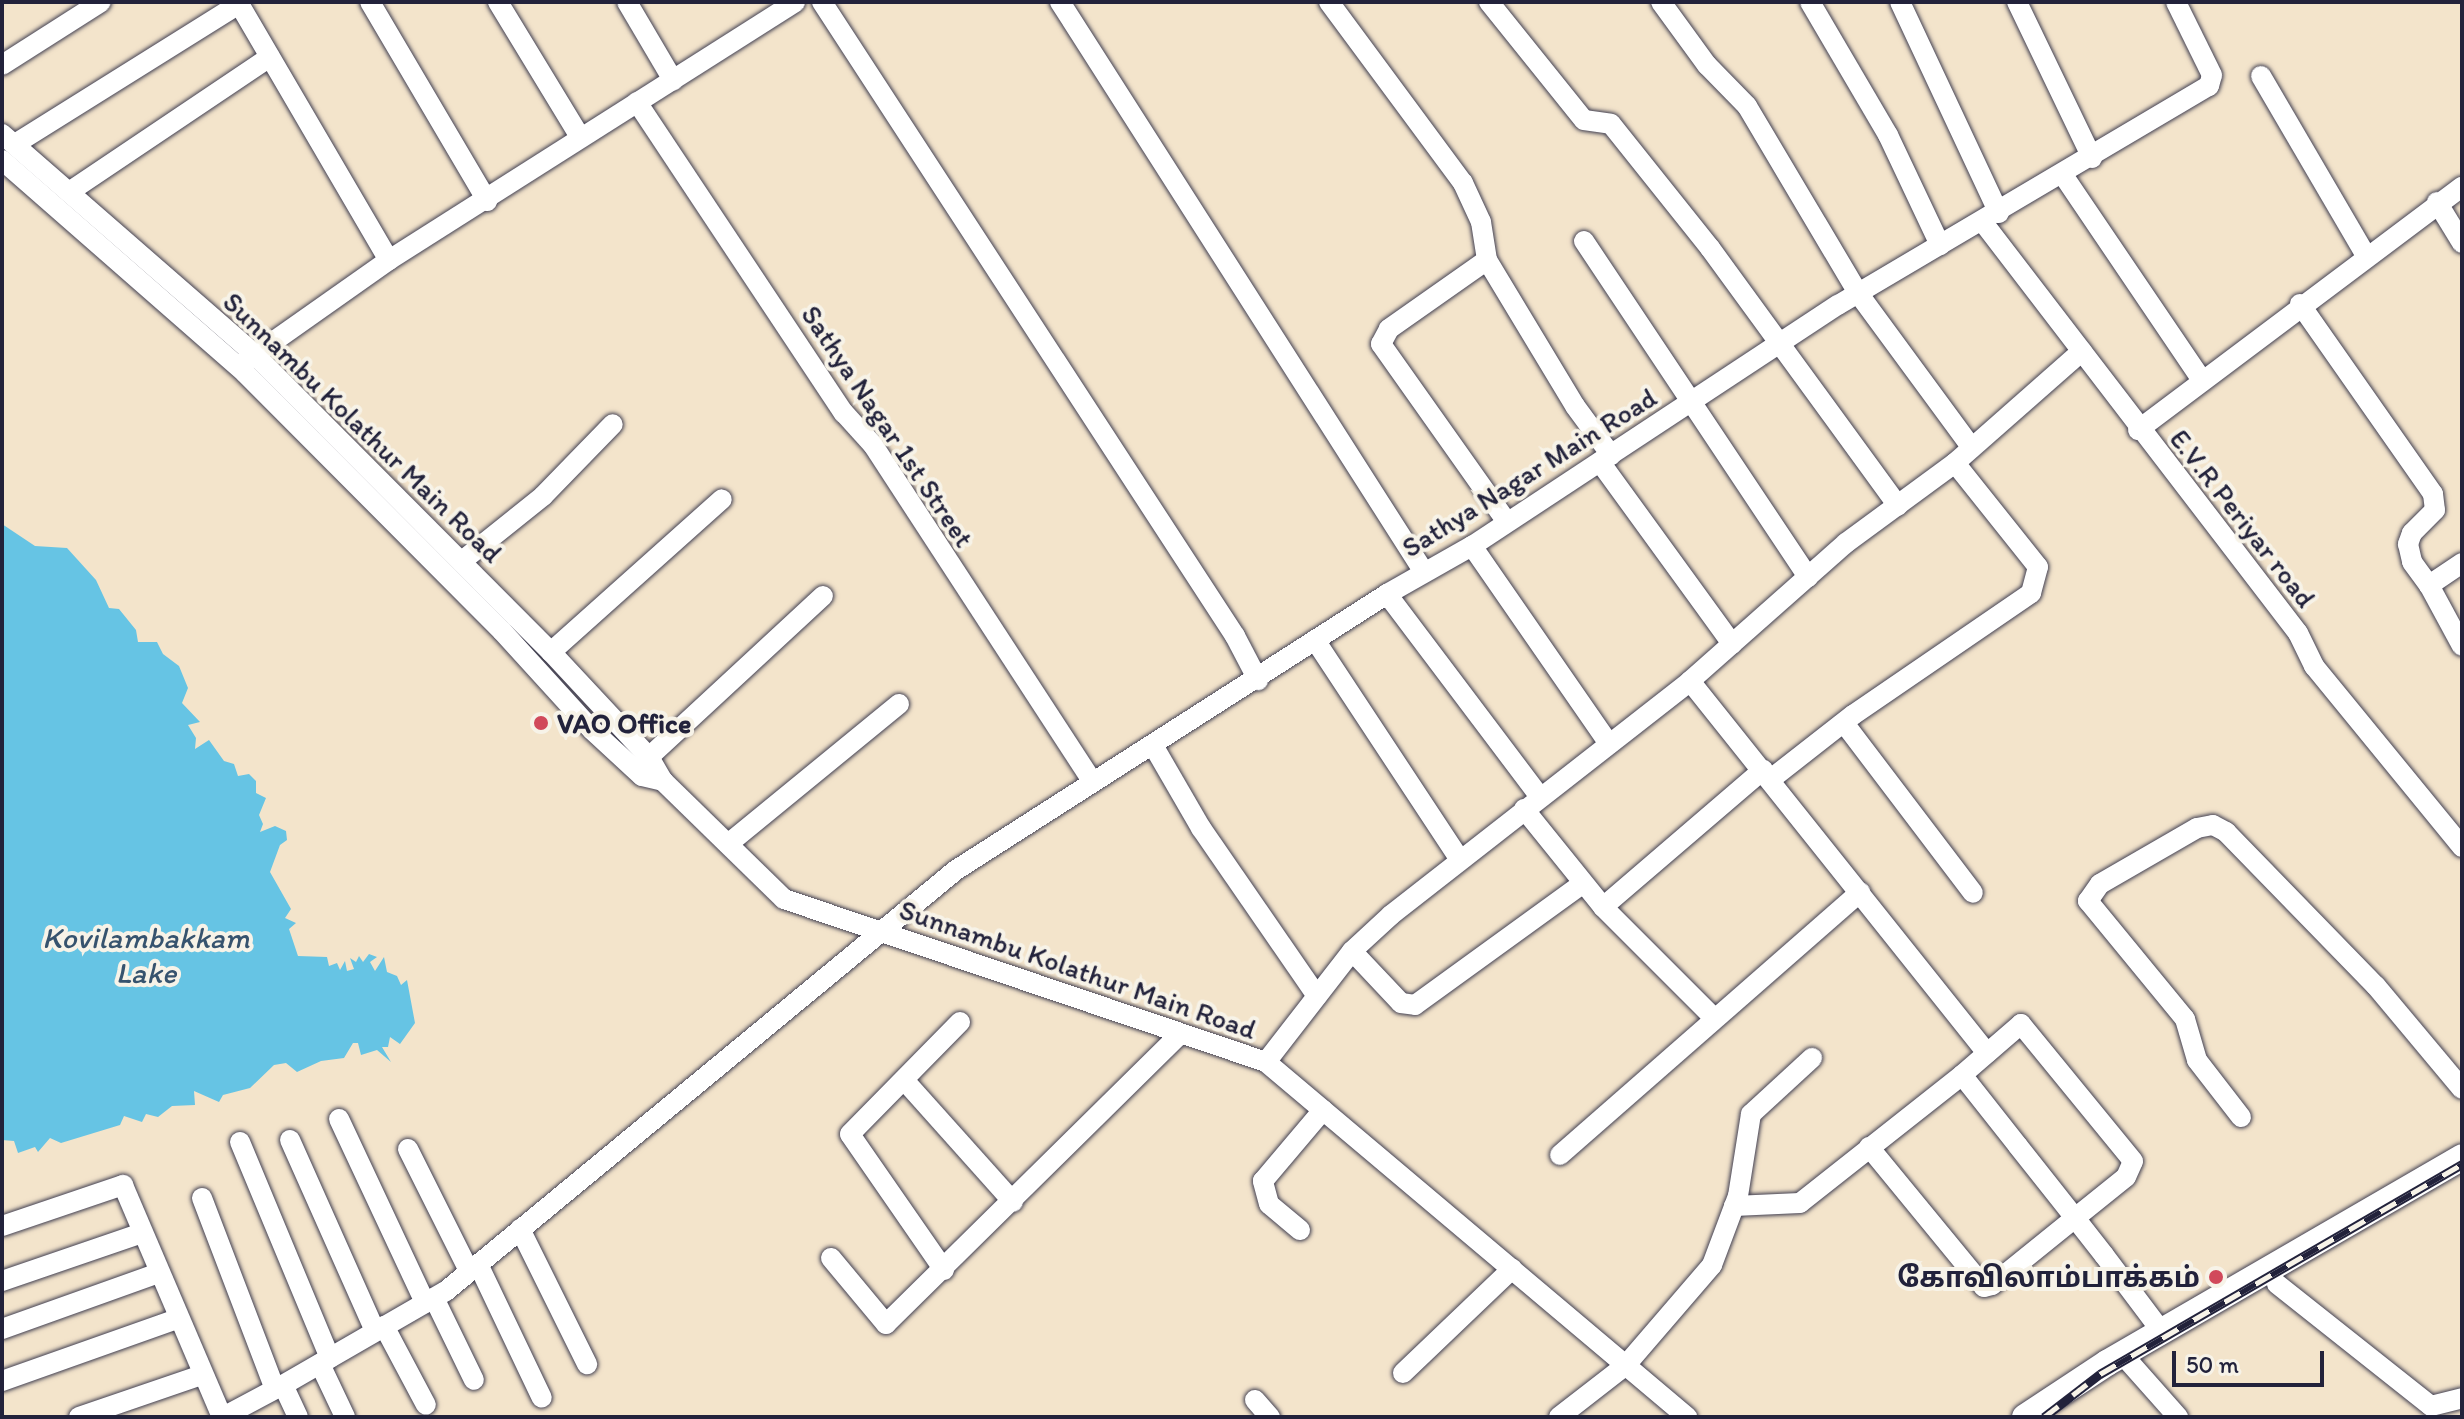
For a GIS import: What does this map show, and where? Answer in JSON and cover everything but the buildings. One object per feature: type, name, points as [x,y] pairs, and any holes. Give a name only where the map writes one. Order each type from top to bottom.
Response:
[{"type":"main road","points":[[2055,1417],[2162,1332],[2462,1157]]},
{"type":"main road","points":[[2025,1417],[2277,1284],[2462,1177]]},
{"type":"street","points":[[2,65],[101,2]]},
{"type":"street","points":[[370,2],[487,201]]},
{"type":"street","points":[[498,2],[580,137]]},
{"type":"street","points":[[627,2],[673,80]]},
{"type":"street","points":[[245,360],[389,260],[487,201],[580,137],[673,80],[764,10],[795,2]]},
{"type":"street","points":[[822,2],[1235,636],[1258,680]]},
{"type":"street","points":[[1060,2],[1424,572]]},
{"type":"street","points":[[1329,2],[1463,183],[1481,222],[1487,260],[1606,458],[1732,644]]},
{"type":"street","points":[[1489,2],[1584,120],[1611,124],[1898,506]]},
{"type":"street","points":[[1661,2],[1707,65],[1747,106],[1858,293],[1971,447]]},
{"type":"street","points":[[1810,2],[1888,135],[1940,245]]},
{"type":"street","name":"E.V.R Periyar road","points":[[1900,2],[1991,217],[2138,430],[2298,633],[2314,666],[2462,847]]},
{"type":"street","points":[[2017,2],[2092,158]]},
{"type":"street","name":"Sathya Nagar Main Road","points":[[222,1417],[429,1300],[474,1267],[885,933],[956,870],[1093,782],[1154,747],[1387,594],[1472,546],[1691,404],[1777,343],[2184,104],[2209,86],[2212,75],[2176,2]]},
{"type":"street","points":[[6,146],[238,3],[389,260]]},
{"type":"street","points":[[69,192],[270,57]]},
{"type":"street","points":[[2261,76],[2366,256]]},
{"type":"street","name":"Sathya Nagar 1st Street","points":[[637,102],[844,413],[873,445],[1093,782]]},
{"type":"street","name":"Sunnambu Kolathur Main Road","points":[[6,146],[69,192],[380,493],[592,730],[642,776],[663,781]]},
{"type":"street","name":"Sunnambu Kolathur Main Road","points":[[6,146],[245,360]]},
{"type":"street","points":[[2063,175],[2202,380]]},
{"type":"street","points":[[2138,430],[2300,304],[2437,202],[2462,187]]},
{"type":"street","points":[[2437,202],[2462,243]]},
{"type":"street","points":[[1584,241],[1808,577]]},
{"type":"street","points":[[1487,260],[1389,329],[1381,344],[1507,522]]},
{"type":"street","points":[[2300,304],[2433,494],[2435,510],[2412,533],[2408,544],[2412,562],[2429,585],[2462,646]]},
{"type":"street","points":[[1266,1062],[1352,951],[1460,860],[1690,681],[1808,577],[1955,463],[2082,351]]},
{"type":"street","points":[[462,561],[543,496],[613,424]]},
{"type":"street","points":[[1603,907],[1767,774],[2031,593],[2038,580],[2038,567],[1955,463]]},
{"type":"street","name":"Sunnambu Kolathur Main Road","points":[[380,493],[462,561],[649,757],[663,781],[784,899],[1178,1036],[1266,1062],[1687,1417]]},
{"type":"street","points":[[551,652],[722,499]]},
{"type":"street","points":[[1472,546],[1609,744]]},
{"type":"street","points":[[2429,585],[2462,563]]},
{"type":"street","points":[[1387,594],[1532,803],[1582,884],[1714,1018]]},
{"type":"street","points":[[649,757],[823,596]]},
{"type":"street","points":[[1315,640],[1460,860]]},
{"type":"street","points":[[1690,681],[1987,1053]]},
{"type":"street","points":[[728,844],[899,704]]},
{"type":"street","points":[[1844,723],[1973,893]]},
{"type":"street","points":[[1154,747],[1209,839],[1317,996]]},
{"type":"street","points":[[2241,1117],[2197,1060],[2185,1019],[2088,901],[2100,884],[2197,828],[2213,825],[2226,832],[2376,986],[2462,1089]]},
{"type":"street","points":[[1352,951],[1401,1003],[1415,1005],[1582,884]]},
{"type":"street","points":[[1560,1155],[1860,892]]},
{"type":"street","points":[[944,1270],[850,1134],[960,1022]]},
{"type":"street","points":[[1734,1206],[1800,1203],[1869,1147],[1962,1075],[2021,1024],[2133,1161],[2126,1177],[1984,1287],[1869,1147]]},
{"type":"street","points":[[831,1258],[886,1324],[1178,1036]]},
{"type":"street","points":[[1559,1417],[1626,1365],[1712,1265],[1734,1206],[1751,1114],[1812,1058]]},
{"type":"street","points":[[1962,1075],[2162,1332]]},
{"type":"street","points":[[905,1081],[1013,1202]]},
{"type":"street","points":[[1300,1230],[1269,1204],[1263,1181],[1323,1110]]},
{"type":"street","points":[[339,1119],[429,1300],[474,1380]]},
{"type":"street","points":[[290,1140],[379,1329],[426,1405]]},
{"type":"street","points":[[240,1142],[345,1417]]},
{"type":"street","points":[[408,1149],[542,1398]]},
{"type":"street","points":[[2,1226],[123,1185],[177,1319],[222,1417]]},
{"type":"street","points":[[202,1198],[279,1387],[298,1417]]},
{"type":"street","points":[[520,1229],[587,1364]]},
{"type":"street","points":[[2,1281],[142,1233]]},
{"type":"street","points":[[1403,1373],[1512,1269]]},
{"type":"street","points":[[2,1329],[158,1273]]},
{"type":"street","points":[[2277,1284],[2438,1412],[2462,1398]]},
{"type":"street","points":[[2,1381],[177,1319]]},
{"type":"street","points":[[2127,1361],[2178,1417]]},
{"type":"street","points":[[79,1417],[202,1375]]},
{"type":"street","points":[[1255,1400],[1270,1417]]},
{"type":"water","name":"Kovilambakkam Lake","points":[[2,524],[35,546],[67,548],[96,580],[109,608],[119,609],[136,630],[138,642],[157,642],[163,654],[179,666],[188,688],[182,703],[200,722],[188,725],[196,738],[195,749],[209,740],[224,761],[234,764],[238,776],[249,774],[256,781],[256,793],[266,798],[259,815],[263,824],[260,832],[275,826],[286,831],[287,840],[280,845],[270,872],[291,909],[285,918],[296,923],[289,929],[298,956],[327,957],[329,966],[337,963],[340,970],[345,961],[347,971],[354,969],[350,958],[356,962],[359,956],[363,962],[369,954],[377,957],[370,962],[375,971],[384,957],[387,972],[397,976],[401,985],[407,980],[415,1023],[400,1044],[390,1037],[388,1047],[382,1047],[391,1062],[377,1050],[361,1055],[358,1043],[353,1043],[344,1058],[321,1061],[297,1072],[286,1063],[274,1065],[250,1088],[223,1095],[219,1102],[194,1091],[195,1105],[172,1106],[158,1117],[146,1114],[142,1122],[124,1116],[120,1125],[61,1143],[50,1138],[38,1152],[35,1147],[18,1153],[14,1141],[2,1140]]},
{"type":"railway","points":[[2044,1417],[2100,1374],[2462,1164]]},
{"type":"place","name":"VAO Office","points":[[541,723]]},
{"type":"place","name":"கோவிலாம்பாக்கம்","points":[[2216,1277]]}]
